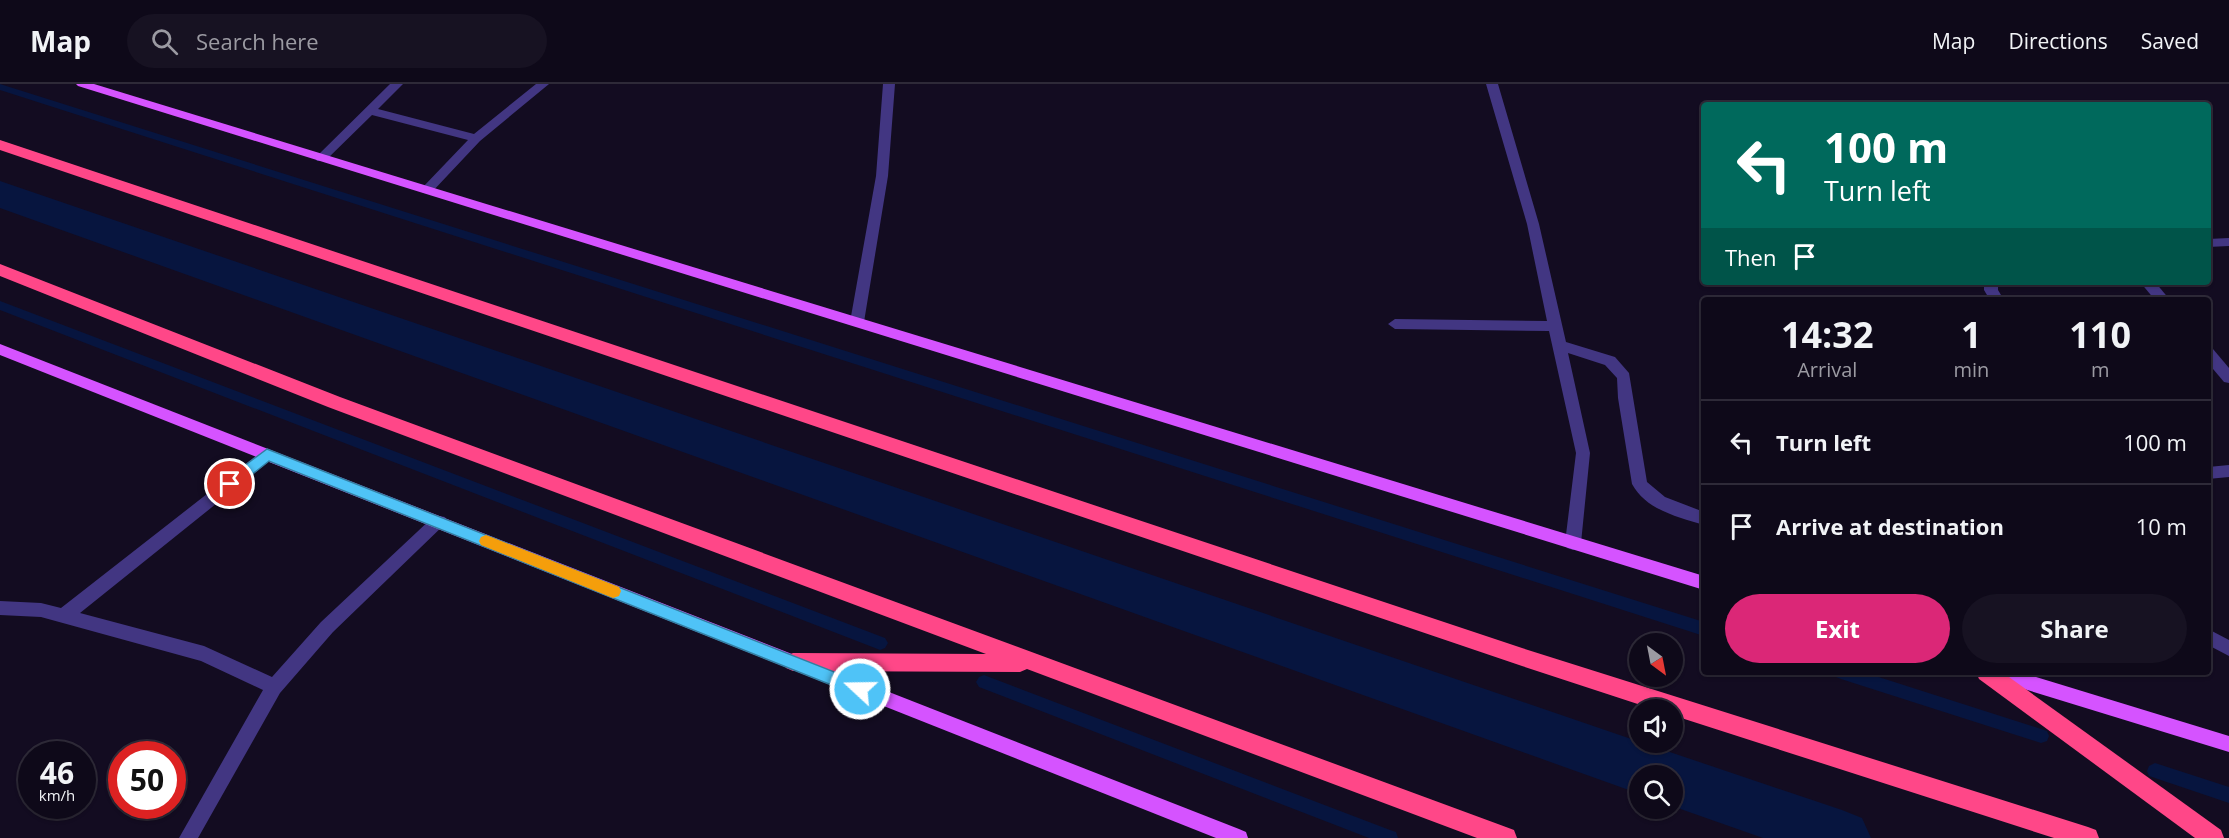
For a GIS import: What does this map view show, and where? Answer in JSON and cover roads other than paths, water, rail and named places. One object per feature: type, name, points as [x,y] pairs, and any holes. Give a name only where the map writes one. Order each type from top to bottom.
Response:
[{"type":"highway","points":[[0,145],[1522,657],[2088,838]]},
{"type":"highway","points":[[0,270],[334,402],[1506,838]]},
{"type":"highway","points":[[793,662],[1034,663]]},
{"type":"highway","points":[[1990,675],[2213,838]]},
{"type":"main road","points":[[82,84],[1701,582]]},
{"type":"main road","points":[[0,349],[1239,838]]},
{"type":"main road","points":[[2005,675],[2229,744]]},
{"type":"street","points":[[321,158],[396,84]]},
{"type":"street","points":[[427,190],[476,138],[543,84]]},
{"type":"street","points":[[857,322],[882,176],[889,84]]},
{"type":"street","points":[[1492,84],[1533,225],[1583,453],[1574,543]]},
{"type":"street","points":[[371,111],[476,138]]},
{"type":"street","points":[[2211,243],[2229,242]]},
{"type":"street","points":[[2150,285],[2160,297]]},
{"type":"street","points":[[1395,324],[1555,326]]},
{"type":"street","points":[[1560,345],[1610,361],[1624,376],[1625,398],[1638,473],[1644,493],[1654,500],[1701,518]]},
{"type":"street","points":[[2211,357],[2229,378]]},
{"type":"street","points":[[64,616],[267,455]]},
{"type":"street","points":[[2211,473],[2229,471]]},
{"type":"street","points":[[188,838],[274,687],[327,627],[439,522]]},
{"type":"street","points":[[0,608],[41,610],[204,654],[274,687]]},
{"type":"street","points":[[2211,638],[2229,649]]},
{"type":"waterway","points":[[0,87],[1701,628]]},
{"type":"waterway","points":[[0,194],[1632,765]]},
{"type":"waterway","points":[[0,305],[880,643]]},
{"type":"waterway","points":[[1850,675],[2041,736]]},
{"type":"waterway","points":[[984,682],[1390,838]]},
{"type":"waterway","points":[[2155,771],[2229,795]]},
{"type":"waterway","points":[[1683,783],[1842,838]]}]
